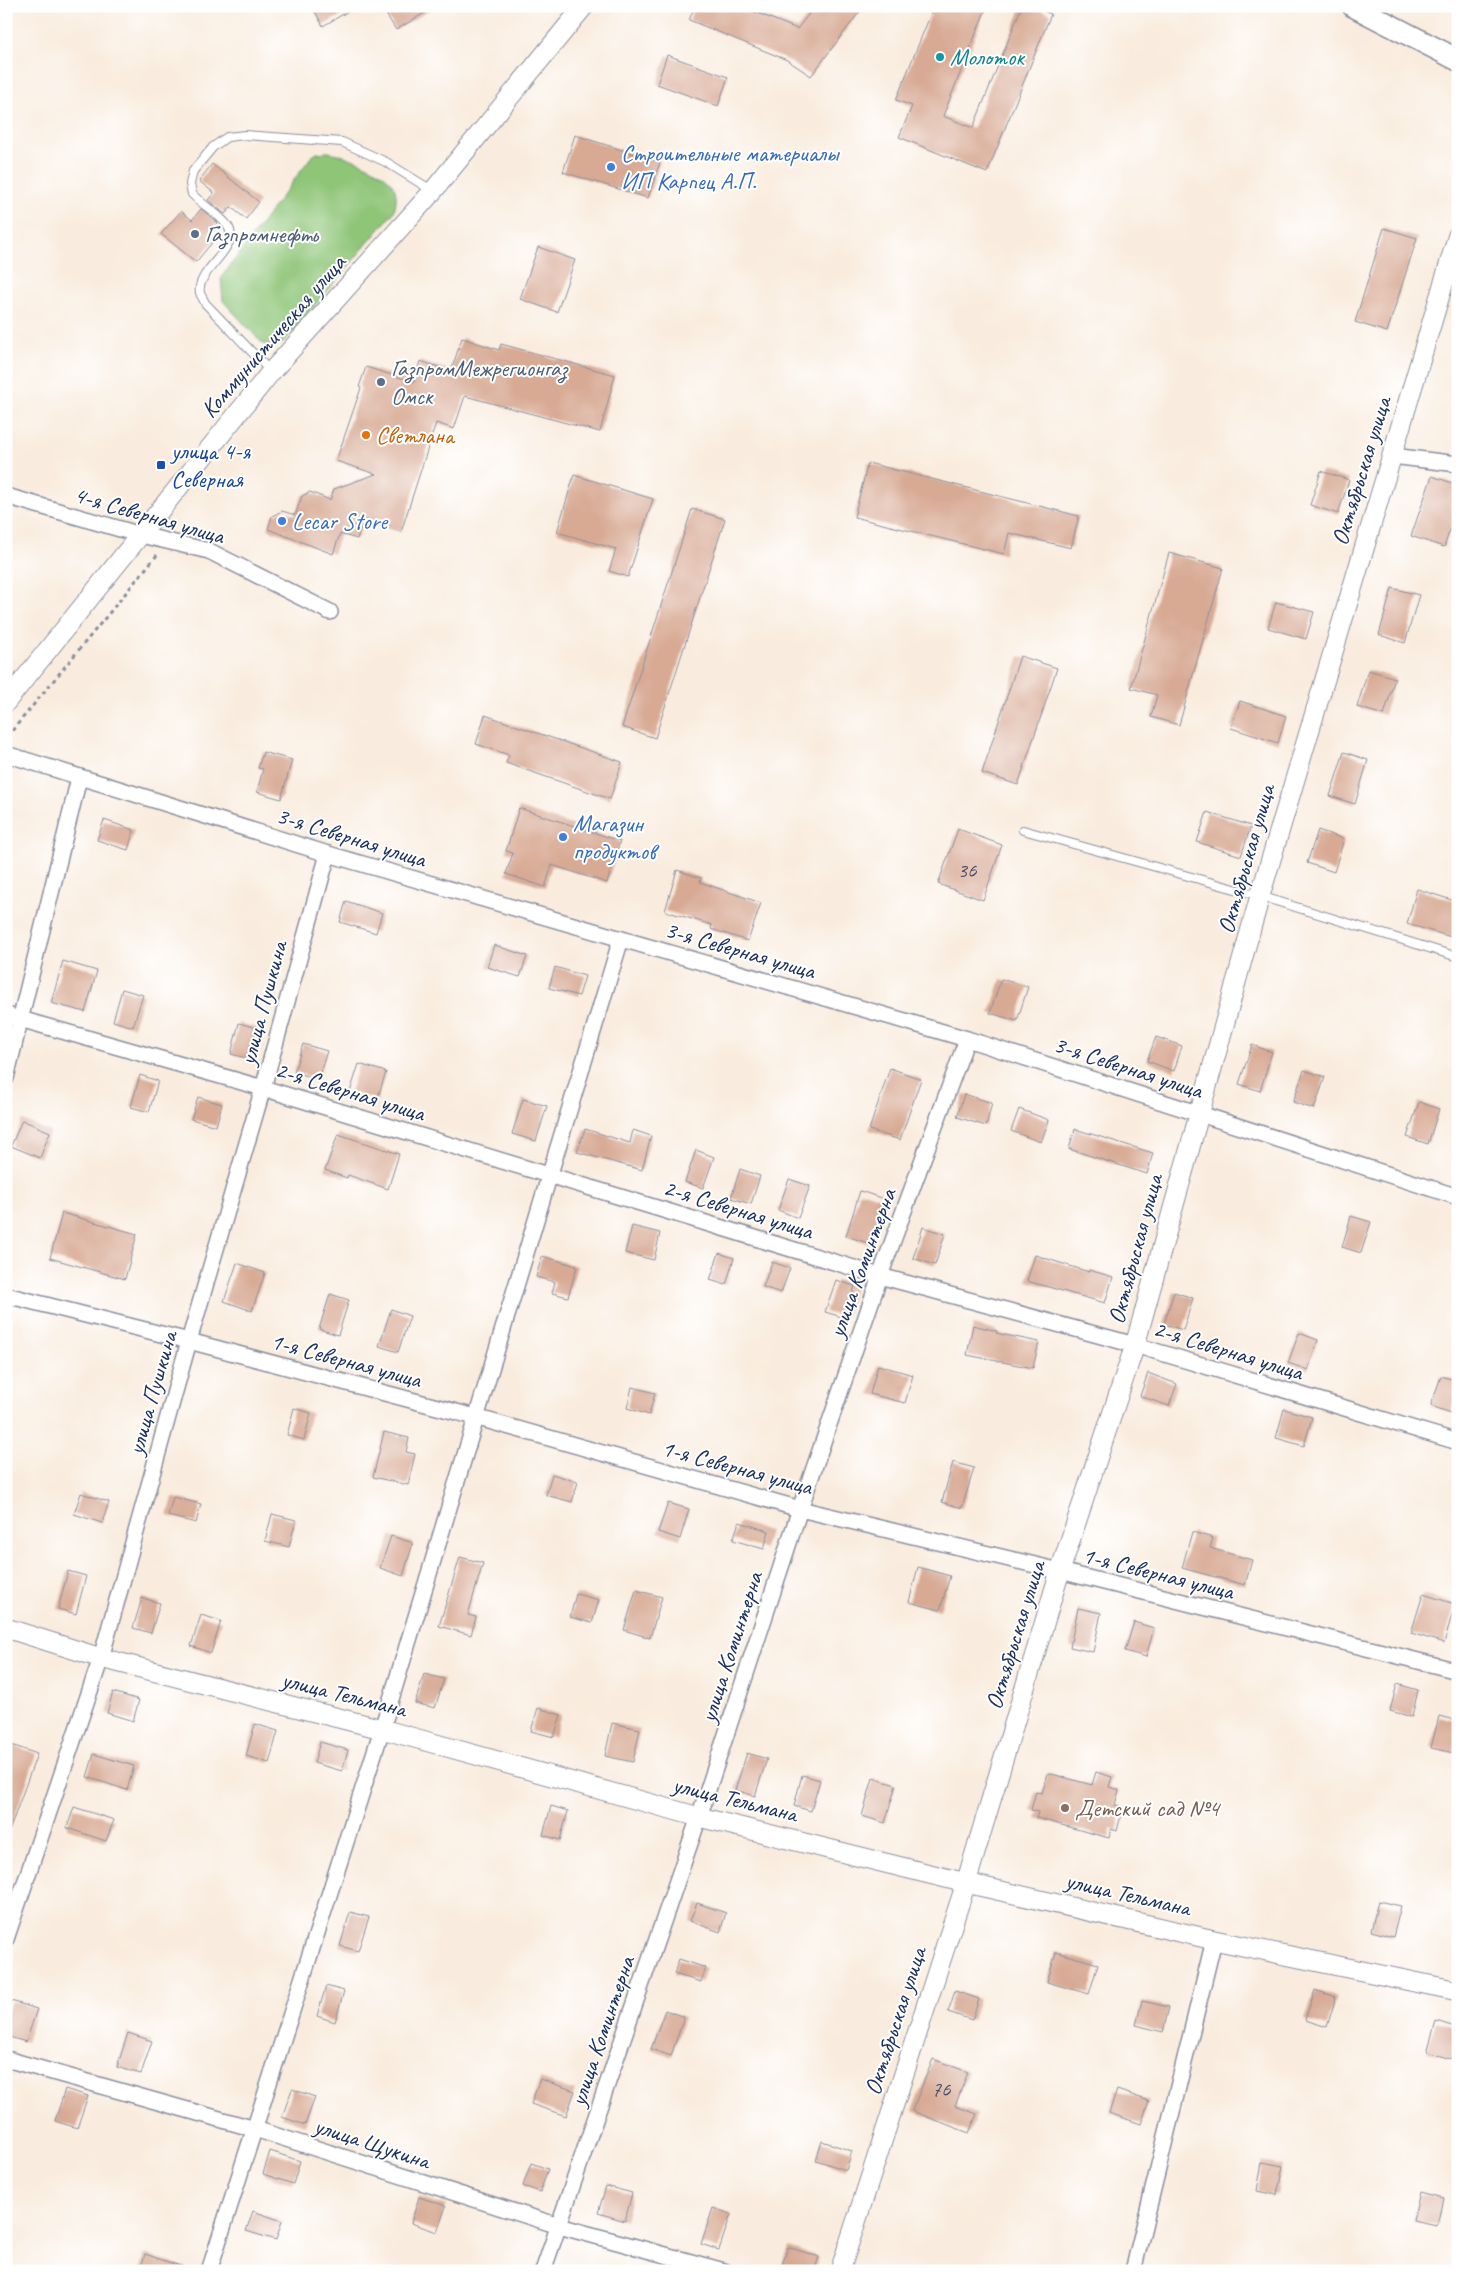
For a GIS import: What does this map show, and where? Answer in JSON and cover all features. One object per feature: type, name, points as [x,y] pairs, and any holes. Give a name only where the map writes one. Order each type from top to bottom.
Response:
[{"type":"main road","points":[[1353,6],[1458,60]]},
{"type":"street","name":"Коммунистическая улица","points":[[6,702],[271,372],[433,191],[584,6]]},
{"type":"street","name":"Октябрьская улица","points":[[840,2271],[966,1883],[1060,1571],[1135,1345],[1260,896],[1458,235]]},
{"type":"street","points":[[1392,456],[1458,464]]},
{"type":"street","name":"4-я Северная улица","points":[[6,496],[141,535],[209,551],[330,612]]},
{"type":"street","name":"3-я Северная улица","points":[[6,754],[328,854],[967,1039],[1458,1197]]},
{"type":"street","points":[[6,1078],[79,778]]},
{"type":"street","name":"улица Пушкина","points":[[6,1939],[101,1658],[328,854]]},
{"type":"street","points":[[209,2271],[382,1729],[621,939]]},
{"type":"street","name":"2-я Северная улица","points":[[6,1015],[263,1088],[880,1276],[1135,1345],[1458,1442]]},
{"type":"street","name":"улица Коминтерна","points":[[543,2271],[699,1817],[800,1509],[880,1276],[967,1039]]},
{"type":"street","name":"1-я Северная улица","points":[[6,1296],[189,1341],[475,1417],[800,1509],[1060,1571],[1458,1671]]},
{"type":"street","name":"улица Тельмана","points":[[6,1628],[101,1658],[382,1729],[699,1817],[966,1883],[1214,1940],[1458,1990]]},
{"type":"street","points":[[1133,2271],[1214,1940]]},
{"type":"street","name":"улица Щукина","points":[[6,2059],[255,2129],[558,2226],[724,2271]]},
{"type":"lane","points":[[271,372],[205,303],[200,292],[202,282],[227,247],[230,235],[228,226],[192,194],[190,184],[193,171],[213,147],[227,137],[245,135],[342,142],[386,162],[433,191]]},
{"type":"lane","points":[[1023,830],[1260,896],[1458,957]]},
{"type":"path","points":[[6,738],[169,542]]},
{"type":"green space","points":[[328,152],[364,164],[389,180],[396,192],[394,212],[283,343],[272,347],[262,343],[223,301],[221,278],[311,157],[317,153]]},
{"type":"building","points":[[312,6],[357,6],[323,26]]},
{"type":"building","points":[[381,6],[436,6],[396,30]]},
{"type":"building","points":[[695,6],[740,6],[797,29],[815,6],[864,6],[811,76],[787,60],[689,20]]},
{"type":"building","name":"Молоток","points":[[934,6],[987,6],[943,116],[973,128],[1022,6],[1031,6],[1051,14],[987,173],[899,137],[912,106],[896,100]]},
{"type":"building","points":[[667,55],[728,77],[718,106],[657,84]]},
{"type":"building","name":"Строительные материалы ИП Карпец А.П.","points":[[575,135],[660,162],[648,198],[563,172]]},
{"type":"building","points":[[212,164],[259,202],[246,219],[231,207],[225,214],[208,200],[214,193],[199,181]]},
{"type":"building","points":[[201,209],[218,223],[209,234],[215,239],[196,262],[161,234],[181,211],[192,220]]},
{"type":"building","points":[[1384,228],[1417,238],[1387,332],[1355,322]]},
{"type":"building","points":[[538,247],[575,260],[557,312],[520,299]]},
{"type":"building","points":[[462,338],[499,350],[501,344],[615,375],[600,432],[465,396],[454,429],[436,423],[401,532],[364,520],[357,539],[340,534],[333,554],[268,529],[272,516],[282,511],[295,515],[302,496],[310,492],[330,500],[334,489],[376,474],[336,461],[361,388],[359,387],[366,367],[414,382],[420,361],[451,371]]},
{"type":"building","points":[[868,463],[1079,516],[1071,548],[1009,533],[1004,554],[854,517]]},
{"type":"building","points":[[1321,471],[1349,480],[1338,514],[1310,505]]},
{"type":"building","points":[[574,475],[653,499],[628,577],[609,571],[616,549],[557,532]]},
{"type":"building","points":[[1432,476],[1458,485],[1458,507],[1444,547],[1411,536]]},
{"type":"building","points":[[692,509],[725,519],[655,738],[622,727]]},
{"type":"building","points":[[1169,553],[1223,568],[1179,725],[1151,717],[1157,695],[1131,688]]},
{"type":"building","points":[[1392,588],[1419,595],[1405,643],[1379,635]]},
{"type":"building","points":[[1276,602],[1314,612],[1306,639],[1268,628]]},
{"type":"building","points":[[1020,656],[1057,668],[1018,785],[982,773]]},
{"type":"building","points":[[1368,670],[1395,678],[1384,715],[1357,707]]},
{"type":"building","points":[[1240,701],[1286,716],[1278,743],[1231,728]]},
{"type":"building","points":[[485,715],[622,762],[610,799],[506,763],[509,755],[476,744]]},
{"type":"building","points":[[263,752],[292,760],[281,799],[257,792],[263,769],[258,768]]},
{"type":"building","points":[[1344,752],[1368,760],[1355,804],[1330,796]]},
{"type":"building","points":[[519,808],[620,841],[607,883],[552,865],[545,887],[506,874],[513,853],[506,851]]},
{"type":"building","points":[[1207,812],[1251,826],[1241,856],[1197,842]]},
{"type":"building","points":[[104,820],[134,830],[128,850],[97,840]]},
{"type":"building","points":[[958,829],[1002,845],[983,900],[938,884]]},
{"type":"building","points":[[1318,830],[1344,839],[1334,872],[1307,863]]},
{"type":"building","points":[[677,870],[701,878],[700,882],[761,903],[748,941],[711,929],[712,925],[665,911]]},
{"type":"building","points":[[1417,889],[1458,902],[1458,939],[1407,924]]},
{"type":"building","points":[[346,901],[382,913],[376,933],[340,922]]},
{"type":"building","points":[[494,945],[527,956],[520,977],[487,967]]},
{"type":"building","points":[[63,961],[97,971],[85,1012],[51,1003]]},
{"type":"building","points":[[555,967],[585,976],[579,996],[549,988]]},
{"type":"building","points":[[1001,979],[1028,987],[1017,1021],[990,1013]]},
{"type":"building","points":[[122,989],[143,995],[133,1027],[113,1021]]},
{"type":"building","points":[[239,1023],[261,1029],[254,1060],[231,1054]]},
{"type":"building","points":[[1156,1037],[1182,1046],[1174,1071],[1147,1061]]},
{"type":"building","points":[[303,1044],[327,1051],[318,1079],[294,1072]]},
{"type":"building","points":[[1252,1045],[1272,1052],[1260,1091],[1239,1084]]},
{"type":"building","points":[[359,1064],[386,1072],[377,1100],[350,1092]]},
{"type":"building","points":[[890,1068],[921,1079],[900,1140],[869,1130]]},
{"type":"building","points":[[1304,1070],[1325,1077],[1314,1109],[1293,1102]]},
{"type":"building","points":[[140,1075],[158,1081],[149,1112],[131,1107]]},
{"type":"building","points":[[964,1094],[992,1103],[986,1126],[957,1117]]},
{"type":"building","points":[[198,1097],[222,1104],[216,1126],[191,1119]]},
{"type":"building","points":[[523,1099],[547,1106],[536,1141],[512,1134]]},
{"type":"building","points":[[1419,1102],[1439,1109],[1428,1144],[1407,1137]]},
{"type":"building","points":[[1019,1109],[1049,1120],[1041,1142],[1011,1131]]},
{"type":"building","points":[[22,1120],[50,1132],[40,1158],[11,1146]]},
{"type":"building","points":[[585,1129],[630,1143],[633,1130],[651,1136],[642,1170],[577,1152]]},
{"type":"building","points":[[1075,1129],[1153,1153],[1147,1174],[1069,1149]]},
{"type":"building","points":[[338,1134],[399,1154],[388,1189],[348,1175],[347,1178],[325,1170]]},
{"type":"building","points":[[696,1150],[714,1157],[703,1188],[685,1182]]},
{"type":"building","points":[[740,1169],[760,1176],[751,1204],[731,1198]]},
{"type":"building","points":[[789,1179],[810,1186],[798,1218],[778,1210]]},
{"type":"building","points":[[860,1191],[885,1199],[871,1244],[846,1236]]},
{"type":"building","points":[[62,1213],[137,1234],[125,1279],[50,1258]]},
{"type":"building","points":[[1351,1216],[1371,1222],[1361,1253],[1342,1247]]},
{"type":"building","points":[[632,1226],[660,1233],[654,1260],[625,1253]]},
{"type":"building","points":[[923,1227],[945,1234],[935,1265],[913,1258]]},
{"type":"building","points":[[719,1253],[734,1258],[726,1285],[710,1280]]},
{"type":"building","points":[[1035,1255],[1089,1272],[1089,1270],[1113,1277],[1105,1303],[1027,1281]]},
{"type":"building","points":[[542,1256],[577,1266],[568,1297],[552,1293],[555,1282],[536,1277]]},
{"type":"building","points":[[772,1262],[790,1268],[781,1293],[763,1287]]},
{"type":"building","points":[[237,1263],[265,1273],[252,1311],[224,1301]]},
{"type":"building","points":[[836,1280],[855,1286],[845,1318],[825,1312]]},
{"type":"building","points":[[1174,1292],[1193,1298],[1183,1330],[1164,1324]]},
{"type":"building","points":[[330,1294],[349,1300],[338,1335],[319,1329]]},
{"type":"building","points":[[391,1309],[410,1316],[398,1352],[379,1346]]},
{"type":"building","points":[[973,1325],[997,1331],[996,1333],[1039,1342],[1033,1368],[967,1355]]},
{"type":"building","points":[[1299,1333],[1318,1340],[1308,1370],[1288,1363]]},
{"type":"building","points":[[878,1365],[913,1375],[905,1403],[870,1394]]},
{"type":"building","points":[[1148,1373],[1177,1384],[1169,1406],[1140,1396]]},
{"type":"building","points":[[1441,1376],[1458,1381],[1458,1394],[1451,1413],[1431,1406]]},
{"type":"building","points":[[632,1387],[655,1393],[649,1415],[627,1408]]},
{"type":"building","points":[[294,1408],[311,1413],[304,1440],[287,1435]]},
{"type":"building","points":[[1284,1409],[1312,1417],[1304,1446],[1276,1438]]},
{"type":"building","points":[[384,1432],[409,1438],[406,1452],[415,1454],[408,1485],[373,1477]]},
{"type":"building","points":[[953,1462],[974,1468],[962,1508],[942,1502]]},
{"type":"building","points":[[552,1474],[578,1482],[572,1502],[546,1495]]},
{"type":"building","points":[[81,1493],[109,1502],[102,1523],[74,1514]]},
{"type":"building","points":[[173,1497],[201,1504],[196,1523],[168,1516]]},
{"type":"building","points":[[668,1503],[689,1509],[680,1539],[658,1532]]},
{"type":"building","points":[[272,1514],[296,1520],[289,1547],[265,1541]]},
{"type":"building","points":[[739,1522],[769,1531],[764,1549],[733,1540]]},
{"type":"building","points":[[1192,1532],[1213,1538],[1210,1548],[1252,1560],[1245,1585],[1182,1568]]},
{"type":"building","points":[[391,1536],[413,1543],[403,1576],[380,1568]]},
{"type":"building","points":[[460,1557],[483,1563],[468,1615],[476,1617],[471,1635],[439,1626]]},
{"type":"building","points":[[918,1567],[950,1576],[940,1610],[909,1602]]},
{"type":"building","points":[[68,1571],[86,1576],[76,1614],[58,1609]]},
{"type":"building","points":[[636,1590],[662,1597],[650,1638],[624,1630]]},
{"type":"building","points":[[576,1594],[599,1600],[592,1623],[570,1617]]},
{"type":"building","points":[[1423,1594],[1455,1604],[1444,1643],[1411,1633]]},
{"type":"building","points":[[142,1598],[160,1603],[151,1633],[133,1628]]},
{"type":"building","points":[[1078,1608],[1101,1613],[1093,1652],[1070,1647]]},
{"type":"building","points":[[201,1615],[221,1621],[211,1653],[191,1646]]},
{"type":"building","points":[[1134,1622],[1154,1628],[1146,1657],[1125,1651]]},
{"type":"building","points":[[424,1674],[444,1679],[435,1708],[415,1703]]},
{"type":"building","points":[[1397,1684],[1418,1690],[1412,1717],[1390,1711]]},
{"type":"building","points":[[113,1692],[139,1700],[133,1721],[107,1713]]},
{"type":"building","points":[[538,1708],[561,1715],[554,1737],[531,1731]]},
{"type":"building","points":[[1439,1716],[1458,1721],[1458,1737],[1454,1753],[1431,1748]]},
{"type":"building","points":[[612,1723],[640,1729],[633,1762],[605,1756]]},
{"type":"building","points":[[255,1724],[278,1731],[269,1763],[246,1756]]},
{"type":"building","points":[[320,1742],[348,1750],[342,1771],[314,1763]]},
{"type":"building","points":[[9,1744],[37,1754],[8,1834],[6,1834],[6,1752]]},
{"type":"building","points":[[747,1753],[767,1759],[755,1796],[735,1790]]},
{"type":"building","points":[[94,1754],[134,1766],[127,1790],[87,1777]]},
{"type":"building","points":[[1096,1772],[1112,1777],[1109,1787],[1119,1790],[1115,1805],[1123,1807],[1117,1831],[1111,1829],[1109,1838],[1036,1818],[1038,1812],[1031,1810],[1036,1792],[1042,1793],[1048,1773],[1092,1785]]},
{"type":"building","points":[[802,1775],[820,1780],[811,1811],[794,1806]]},
{"type":"building","points":[[873,1778],[896,1785],[885,1823],[862,1816]]},
{"type":"building","points":[[551,1806],[568,1811],[560,1840],[543,1835]]},
{"type":"building","points":[[74,1807],[114,1820],[106,1841],[67,1828]]},
{"type":"building","points":[[1378,1901],[1401,1906],[1393,1937],[1371,1931]]},
{"type":"building","points":[[697,1903],[726,1913],[720,1932],[690,1921]]},
{"type":"building","points":[[350,1912],[369,1917],[358,1951],[340,1946]]},
{"type":"building","points":[[1056,1952],[1098,1964],[1089,1994],[1047,1982]]},
{"type":"building","points":[[679,1959],[706,1968],[701,1982],[674,1974]]},
{"type":"building","points":[[326,1986],[344,1991],[335,2022],[317,2016]]},
{"type":"building","points":[[1315,1990],[1336,1997],[1327,2027],[1305,2020]]},
{"type":"building","points":[[955,1991],[979,1999],[972,2020],[948,2012]]},
{"type":"building","points":[[11,2001],[37,2009],[26,2042],[6,2036],[6,2014]]},
{"type":"building","points":[[1142,2001],[1169,2007],[1163,2032],[1136,2025]]},
{"type":"building","points":[[665,2010],[684,2017],[671,2056],[651,2049]]},
{"type":"building","points":[[1436,2021],[1458,2028],[1458,2038],[1451,2059],[1427,2052]]},
{"type":"building","points":[[128,2033],[152,2041],[141,2074],[117,2067]]},
{"type":"building","points":[[933,2059],[968,2072],[955,2106],[977,2114],[969,2133],[912,2111]]},
{"type":"building","points":[[540,2079],[575,2091],[566,2116],[531,2104]]},
{"type":"building","points":[[65,2089],[88,2096],[77,2128],[55,2121]]},
{"type":"building","points":[[292,2089],[315,2097],[305,2125],[282,2117]]},
{"type":"building","points":[[1117,2090],[1149,2101],[1141,2124],[1109,2113]]},
{"type":"building","points":[[822,2141],[852,2151],[846,2170],[816,2160]]},
{"type":"building","points":[[270,2151],[300,2161],[293,2184],[263,2174]]},
{"type":"building","points":[[1262,2162],[1283,2166],[1277,2195],[1257,2191]]},
{"type":"building","points":[[531,2163],[548,2169],[540,2192],[523,2186]]},
{"type":"building","points":[[606,2186],[632,2193],[625,2221],[598,2213]]},
{"type":"building","points":[[1420,2192],[1443,2198],[1437,2226],[1413,2221]]},
{"type":"building","points":[[419,2197],[446,2206],[437,2232],[411,2223]]},
{"type":"building","points":[[713,2208],[731,2214],[719,2250],[701,2244]]},
{"type":"building","points":[[253,2211],[282,2221],[276,2240],[246,2231]]},
{"type":"building","points":[[788,2247],[819,2257],[814,2271],[799,2271],[782,2265]]},
{"type":"building","points":[[145,2254],[186,2268],[185,2271],[140,2271]]},
{"type":"place","name":"Молоток","points":[[940,57]]},
{"type":"place","name":"Строительные материалы ИП Карпец А.П.","points":[[611,167]]},
{"type":"place","name":"Газпромнефть","points":[[195,234]]},
{"type":"place","name":"ГазпромМежрегионгаз Омск","points":[[381,382]]},
{"type":"place","name":"Светлана","points":[[366,435]]},
{"type":"place","name":"улица 4-я Северная","points":[[161,465]]},
{"type":"place","name":"Lecar Store","points":[[282,521]]},
{"type":"place","name":"Магазин продуктов","points":[[563,837]]},
{"type":"place","name":"Детский сад №4","points":[[1065,1808]]}]
